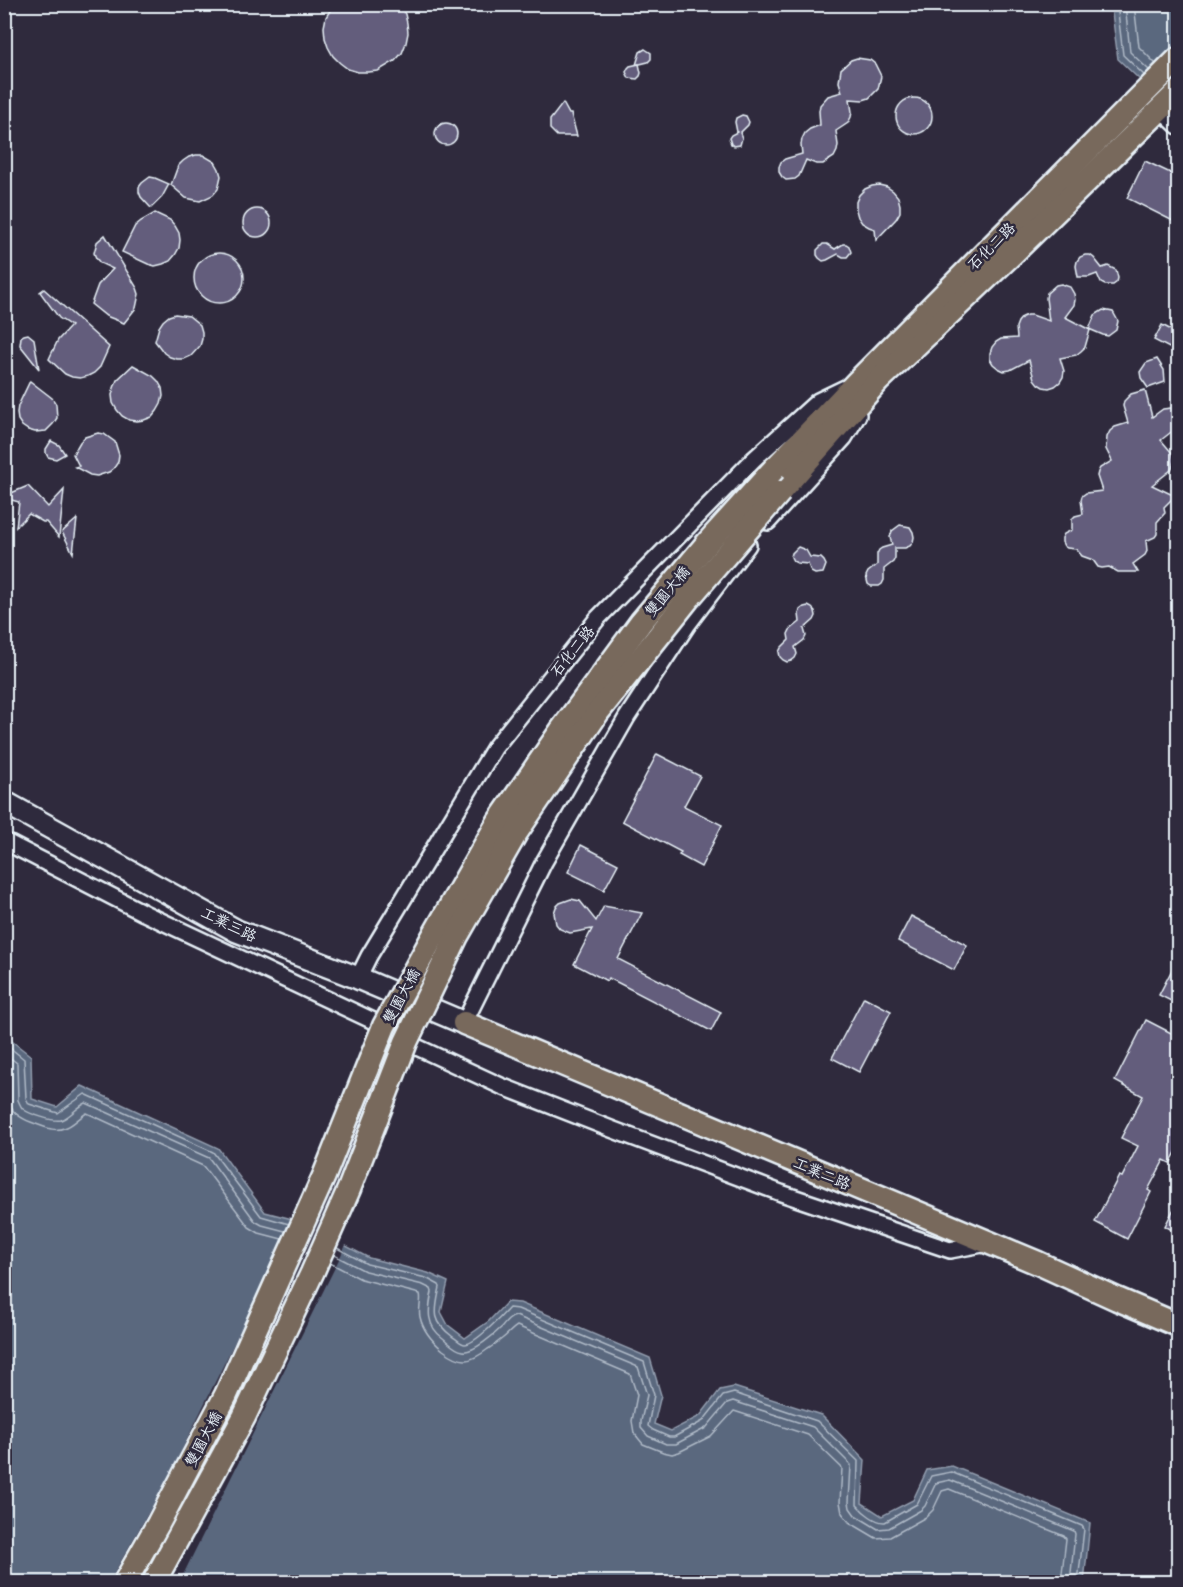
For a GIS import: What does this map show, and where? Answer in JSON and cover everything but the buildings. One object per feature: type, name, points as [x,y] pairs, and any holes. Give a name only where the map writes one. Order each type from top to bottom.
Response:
[{"type":"main road","name":"石化二路","points":[[780,492],[867,382],[1127,110],[1179,59]]},
{"type":"main road","name":"石化二路","points":[[774,468],[1179,92]]},
{"type":"main road","name":"雙園大橋","points":[[125,1582],[226,1395],[324,1176],[384,1026],[499,821],[563,728],[641,622],[774,468]]},
{"type":"main road","name":"雙園大橋","points":[[154,1582],[244,1417],[349,1189],[406,1042],[458,936],[516,833],[598,712],[688,599],[780,492]]},
{"type":"main road","name":"工業二路","points":[[464,1023],[1179,1324]]},
{"type":"street","points":[[1154,117],[1179,126]]},
{"type":"street","name":"石化二路","points":[[358,978],[387,925],[495,747],[598,618],[753,460],[818,401],[867,382]]},
{"type":"street","name":"石化二路","points":[[464,1023],[544,862],[627,717],[688,624],[748,545],[844,438],[867,382]]},
{"type":"street","name":"工業三路","points":[[4,802],[237,931],[358,978],[464,1023]]},
{"type":"street","points":[[4,841],[144,913],[384,1026]]},
{"type":"street","points":[[406,1042],[501,1086],[781,1193],[950,1250],[990,1243]]},
{"type":"water","points":[[1111,5],[1178,5],[1178,116],[1118,59]]},
{"type":"water","points":[[4,1035],[31,1056],[32,1099],[57,1107],[82,1086],[218,1148],[265,1212],[296,1220],[369,1258],[428,1273],[448,1282],[441,1312],[448,1325],[465,1338],[489,1321],[507,1302],[520,1303],[650,1358],[661,1395],[654,1424],[671,1431],[700,1416],[720,1390],[734,1387],[821,1415],[865,1460],[862,1503],[882,1516],[913,1500],[927,1470],[952,1466],[1090,1523],[1084,1582],[5,1582]]},
{"type":"pier","points":[[293,1216],[347,1243],[183,1575],[179,1582],[109,1582],[167,1480],[274,1262]]}]
